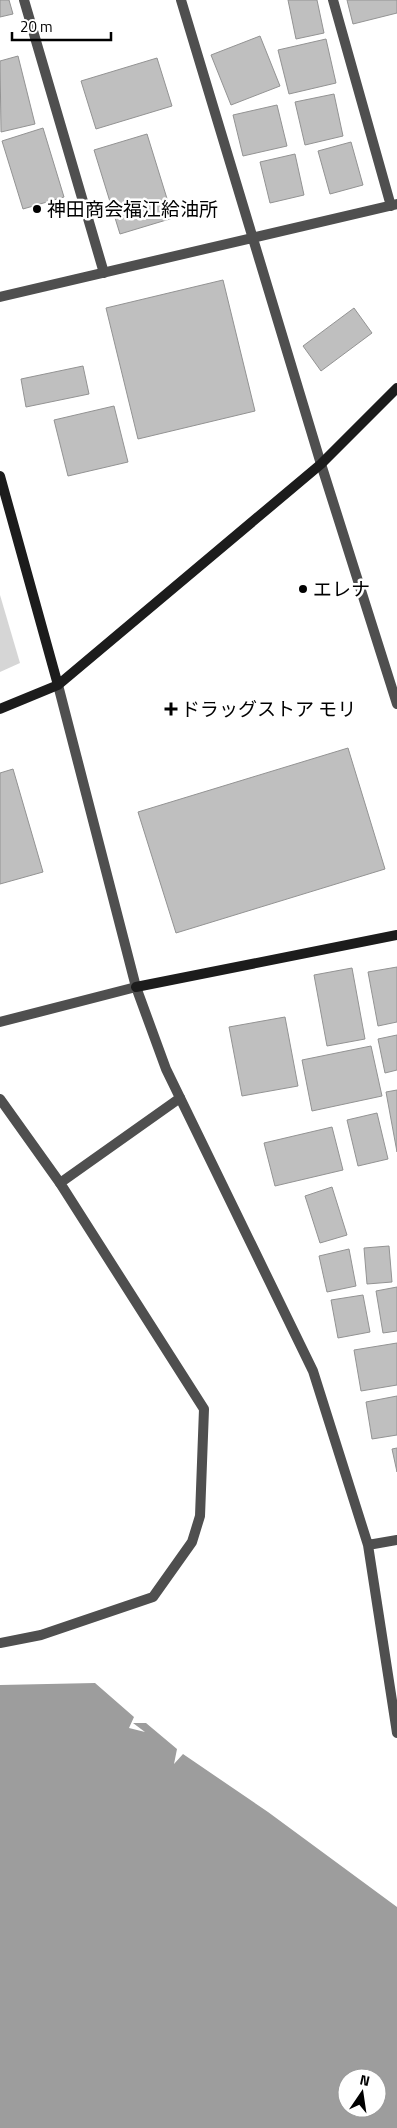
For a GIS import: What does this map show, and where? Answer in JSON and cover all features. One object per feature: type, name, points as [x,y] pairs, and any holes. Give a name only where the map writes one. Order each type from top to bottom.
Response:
[{"type":"street","points":[[24,0],[104,273]]},
{"type":"street","points":[[181,0],[321,464],[397,704]]},
{"type":"street","points":[[0,297],[394,205],[333,0]]},
{"type":"street","points":[[0,709],[58,685],[321,464],[397,388]]},
{"type":"street","points":[[0,476],[58,685],[136,987],[166,1069],[313,1371],[368,1545],[397,1733]]},
{"type":"street","points":[[0,1022],[136,987],[397,935]]},
{"type":"street","points":[[60,1183],[180,1098]]},
{"type":"street","points":[[0,1099],[60,1183],[204,1409],[200,1516],[192,1542],[153,1597],[41,1635],[5,1642]]},
{"type":"street","points":[[368,1545],[397,1540]]},
{"type":"shaded area","points":[[0,595],[20,663],[0,672]]},
{"type":"shaded area","points":[[95,1683],[134,1717],[129,1728],[145,1732],[133,1723],[146,1723],[177,1749],[174,1764],[183,1754],[268,1812],[397,1907],[397,2128],[0,2128],[0,1685]]},
{"type":"building","points":[[0,0],[9,0],[13,14],[0,17]]},
{"type":"building","points":[[288,0],[317,0],[324,33],[296,39]]},
{"type":"building","points":[[347,0],[397,0],[397,13],[353,24]]},
{"type":"building","points":[[260,36],[280,86],[231,105],[211,55]]},
{"type":"building","points":[[326,39],[336,83],[289,94],[278,50]]},
{"type":"building","points":[[18,56],[35,124],[1,132],[0,61]]},
{"type":"building","points":[[157,58],[172,106],[96,129],[81,81]]},
{"type":"building","points":[[334,94],[343,136],[305,145],[295,102]]},
{"type":"building","points":[[277,105],[287,146],[243,156],[233,115]]},
{"type":"building","points":[[43,128],[64,197],[23,209],[2,141]]},
{"type":"building","points":[[147,134],[173,218],[120,234],[94,150]]},
{"type":"building","points":[[351,142],[363,185],[330,194],[318,151]]},
{"type":"building","points":[[295,154],[304,195],[270,203],[260,162]]},
{"type":"building","points":[[223,280],[255,411],[138,439],[106,308]]},
{"type":"building","points":[[354,308],[372,333],[321,371],[303,346]]},
{"type":"building","points":[[83,366],[89,394],[26,407],[21,379]]},
{"type":"building","points":[[114,406],[128,462],[68,476],[54,420]]},
{"type":"building","points":[[348,748],[385,869],[176,933],[138,812]]},
{"type":"building","points":[[13,769],[43,872],[0,884],[0,773]]},
{"type":"building","points":[[397,967],[397,1022],[378,1026],[368,972]]},
{"type":"building","points":[[352,968],[365,1039],[327,1046],[314,975]]},
{"type":"building","points":[[285,1017],[298,1086],[242,1096],[229,1027]]},
{"type":"building","points":[[397,1035],[397,1070],[385,1073],[378,1039]]},
{"type":"building","points":[[371,1046],[382,1096],[312,1111],[302,1060]]},
{"type":"building","points":[[397,1090],[397,1152],[386,1092]]},
{"type":"building","points":[[377,1113],[388,1159],[358,1166],[347,1120]]},
{"type":"building","points":[[332,1127],[343,1170],[275,1186],[264,1143]]},
{"type":"building","points":[[332,1187],[347,1235],[320,1243],[305,1196]]},
{"type":"building","points":[[389,1246],[392,1282],[367,1284],[364,1248]]},
{"type":"building","points":[[349,1249],[356,1286],[327,1292],[319,1256]]},
{"type":"building","points":[[397,1287],[397,1331],[383,1333],[376,1291]]},
{"type":"building","points":[[363,1295],[370,1332],[338,1338],[331,1300]]},
{"type":"building","points":[[397,1343],[397,1385],[361,1391],[354,1350]]},
{"type":"building","points":[[397,1396],[397,1435],[372,1439],[366,1402]]},
{"type":"building","points":[[397,1448],[397,1472],[392,1449]]},
{"type":"place","name":"神田商会福江給油所","points":[[37,209]]},
{"type":"place","name":"エレナ","points":[[303,589]]},
{"type":"place","name":"ドラッグストア モリ","points":[[171,709]]}]
